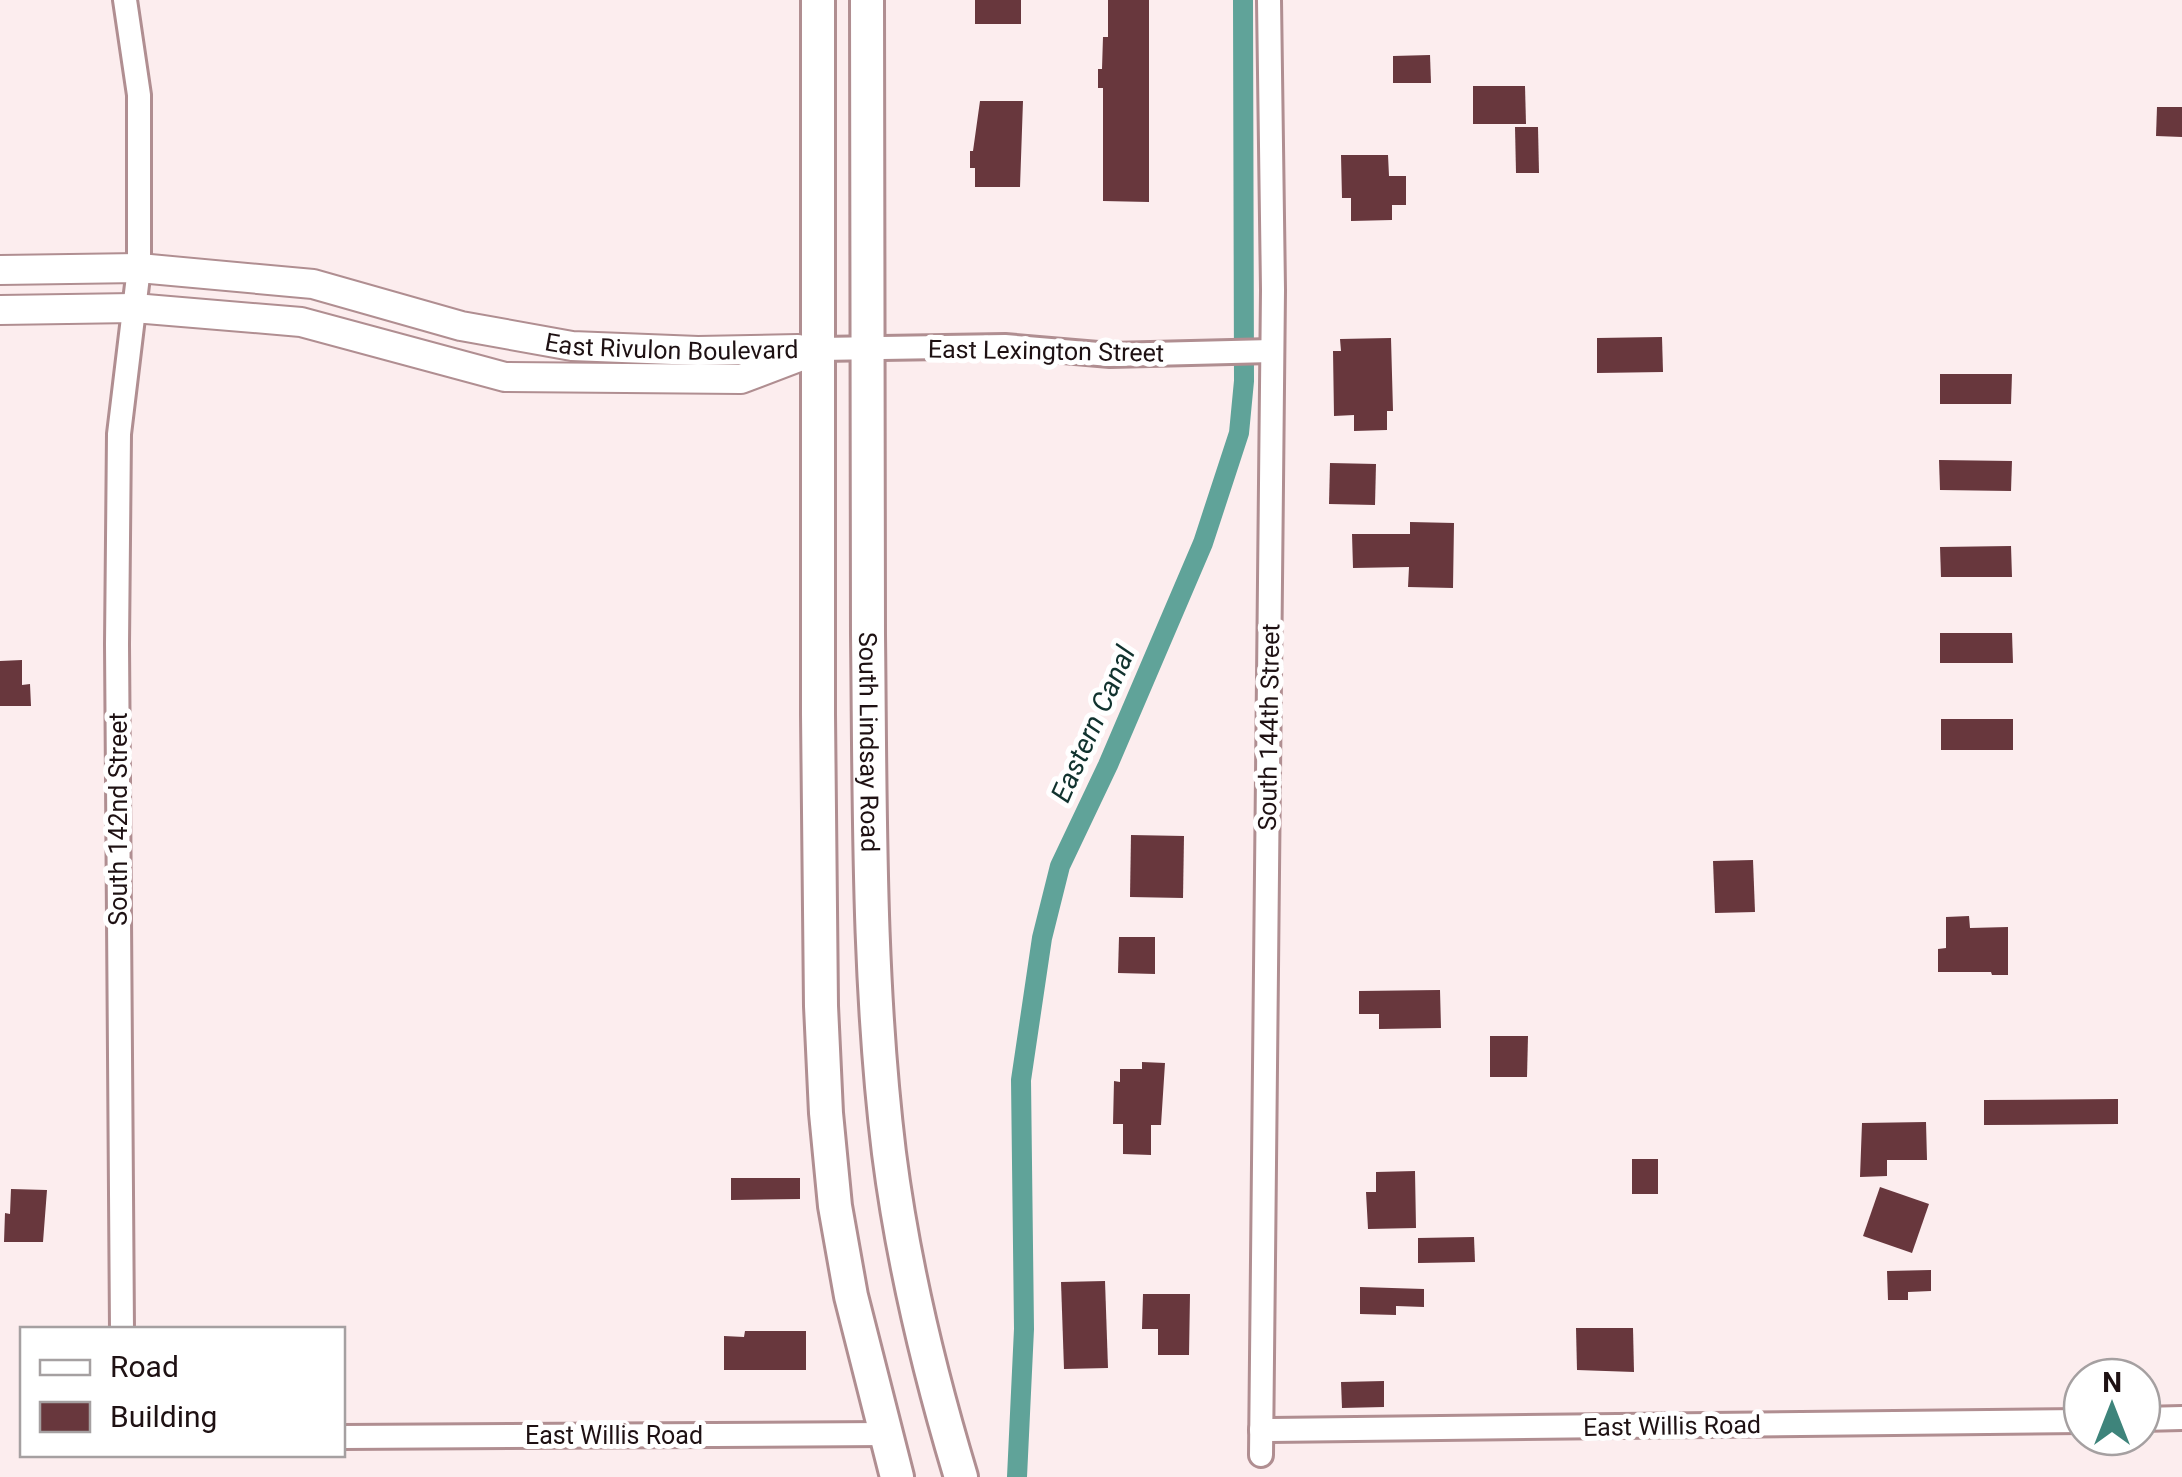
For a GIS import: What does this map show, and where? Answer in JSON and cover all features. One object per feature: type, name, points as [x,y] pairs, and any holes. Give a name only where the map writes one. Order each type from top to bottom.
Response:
[{"type":"main road","name":"South Lindsay Road","points":[[818,0],[820,1006],[835,1206],[851,1296],[897,1477]]},
{"type":"main road","name":"South Lindsay Road","points":[[867,0],[866,349],[874,984],[889,1153],[908,1268],[961,1477]]},
{"type":"street","name":"South 142nd Street","points":[[122,1327],[116,644],[119,434],[139,268],[139,95],[124,0]]},
{"type":"street","name":"South 144th Street","points":[[1260,1455],[1269,0]]},
{"type":"street","name":"East Rivulon Boulevard","points":[[0,270],[139,268],[313,284],[462,326],[572,346],[698,351],[820,349]]},
{"type":"street","name":"East Rivulon Boulevard","points":[[0,310],[134,308],[300,322],[505,377],[741,380],[820,349]]},
{"type":"street","name":"East Lexington Street","points":[[820,349],[1005,346],[1110,355],[1265,351]]},
{"type":"street","name":"East Willis Road","points":[[1261,1430],[2062,1420]]},
{"type":"street","name":"East Willis Road","points":[[345,1437],[886,1434]]},
{"type":"building","points":[[975,0],[1021,0],[1021,24],[975,24]]},
{"type":"building","points":[[1108,0],[1149,0],[1149,202],[1103,201],[1103,88],[1098,88],[1098,69],[1102,69],[1103,37],[1108,37]]},
{"type":"building","points":[[1430,55],[1431,83],[1393,83],[1393,56]]},
{"type":"building","points":[[1473,86],[1525,86],[1526,124],[1473,124]]},
{"type":"building","points":[[980,101],[1023,101],[1020,187],[975,187],[970,151]]},
{"type":"building","points":[[2157,107],[2182,107],[2182,137],[2156,136]]},
{"type":"building","points":[[1515,127],[1538,127],[1539,173],[1516,173]]},
{"type":"building","points":[[1341,155],[1388,155],[1389,176],[1406,176],[1406,205],[1392,205],[1392,220],[1351,221],[1351,198],[1342,198]]},
{"type":"building","points":[[1662,337],[1663,372],[1597,373],[1597,338]]},
{"type":"building","points":[[1391,338],[1393,411],[1387,411],[1387,430],[1354,431],[1354,415],[1334,416],[1333,351],[1341,351],[1340,339]]},
{"type":"building","points":[[1940,374],[2012,374],[2011,404],[1940,404]]},
{"type":"building","points":[[1939,460],[2012,461],[2011,491],[1940,490]]},
{"type":"building","points":[[1330,463],[1376,464],[1375,505],[1329,504]]},
{"type":"building","points":[[1410,522],[1454,523],[1453,588],[1408,587],[1409,567],[1353,568],[1352,534],[1410,534]]},
{"type":"building","points":[[2011,546],[2012,577],[1941,577],[1940,547]]},
{"type":"building","points":[[1940,633],[2012,633],[2013,663],[1940,663]]},
{"type":"building","points":[[22,660],[22,685],[30,684],[31,706],[0,706],[0,661]]},
{"type":"building","points":[[1941,719],[2013,719],[2013,750],[1941,750]]},
{"type":"building","points":[[1131,835],[1184,836],[1183,898],[1130,897]]},
{"type":"building","points":[[1753,860],[1755,912],[1715,913],[1713,861]]},
{"type":"building","points":[[1969,916],[1970,928],[2008,927],[2008,975],[1938,972],[1938,949],[1946,948],[1946,917]]},
{"type":"building","points":[[1119,937],[1155,937],[1155,974],[1118,973]]},
{"type":"building","points":[[1440,990],[1441,1028],[1379,1029],[1379,1014],[1359,1014],[1359,991]]},
{"type":"building","points":[[1490,1036],[1528,1036],[1527,1077],[1490,1077]]},
{"type":"building","points":[[1142,1062],[1165,1063],[1161,1125],[1151,1125],[1151,1155],[1123,1154],[1123,1124],[1113,1124],[1114,1081],[1120,1082],[1120,1069],[1142,1069]]},
{"type":"building","points":[[2118,1099],[2118,1124],[1984,1125],[1984,1100]]},
{"type":"building","points":[[1926,1122],[1927,1160],[1887,1160],[1887,1176],[1860,1177],[1862,1123]]},
{"type":"building","points":[[1632,1159],[1658,1159],[1658,1194],[1632,1194]]},
{"type":"building","points":[[1415,1171],[1416,1228],[1368,1229],[1366,1192],[1376,1192],[1376,1172]]},
{"type":"building","points":[[731,1178],[800,1178],[800,1199],[731,1200]]},
{"type":"building","points":[[1880,1187],[1929,1204],[1912,1253],[1863,1236]]},
{"type":"building","points":[[11,1189],[47,1190],[43,1242],[4,1242]]},
{"type":"building","points":[[1474,1237],[1475,1262],[1418,1263],[1418,1238]]},
{"type":"building","points":[[1931,1270],[1931,1291],[1908,1292],[1908,1300],[1888,1300],[1887,1271]]},
{"type":"building","points":[[1105,1281],[1108,1368],[1064,1369],[1061,1282]]},
{"type":"building","points":[[1360,1287],[1424,1289],[1424,1307],[1396,1306],[1396,1315],[1360,1314]]},
{"type":"building","points":[[1143,1294],[1190,1294],[1189,1355],[1158,1355],[1158,1329],[1142,1329]]},
{"type":"building","points":[[1576,1328],[1633,1328],[1634,1372],[1577,1370]]},
{"type":"building","points":[[745,1331],[806,1331],[806,1370],[724,1370],[724,1336],[744,1337]]},
{"type":"building","points":[[1384,1381],[1384,1407],[1342,1408],[1341,1382]]},
{"type":"waterway","name":"Eastern Canal","points":[[1017,1477],[1024,1329],[1021,1080],[1042,938],[1060,866],[1108,765],[1203,543],[1239,433],[1244,381],[1243,0]]}]
